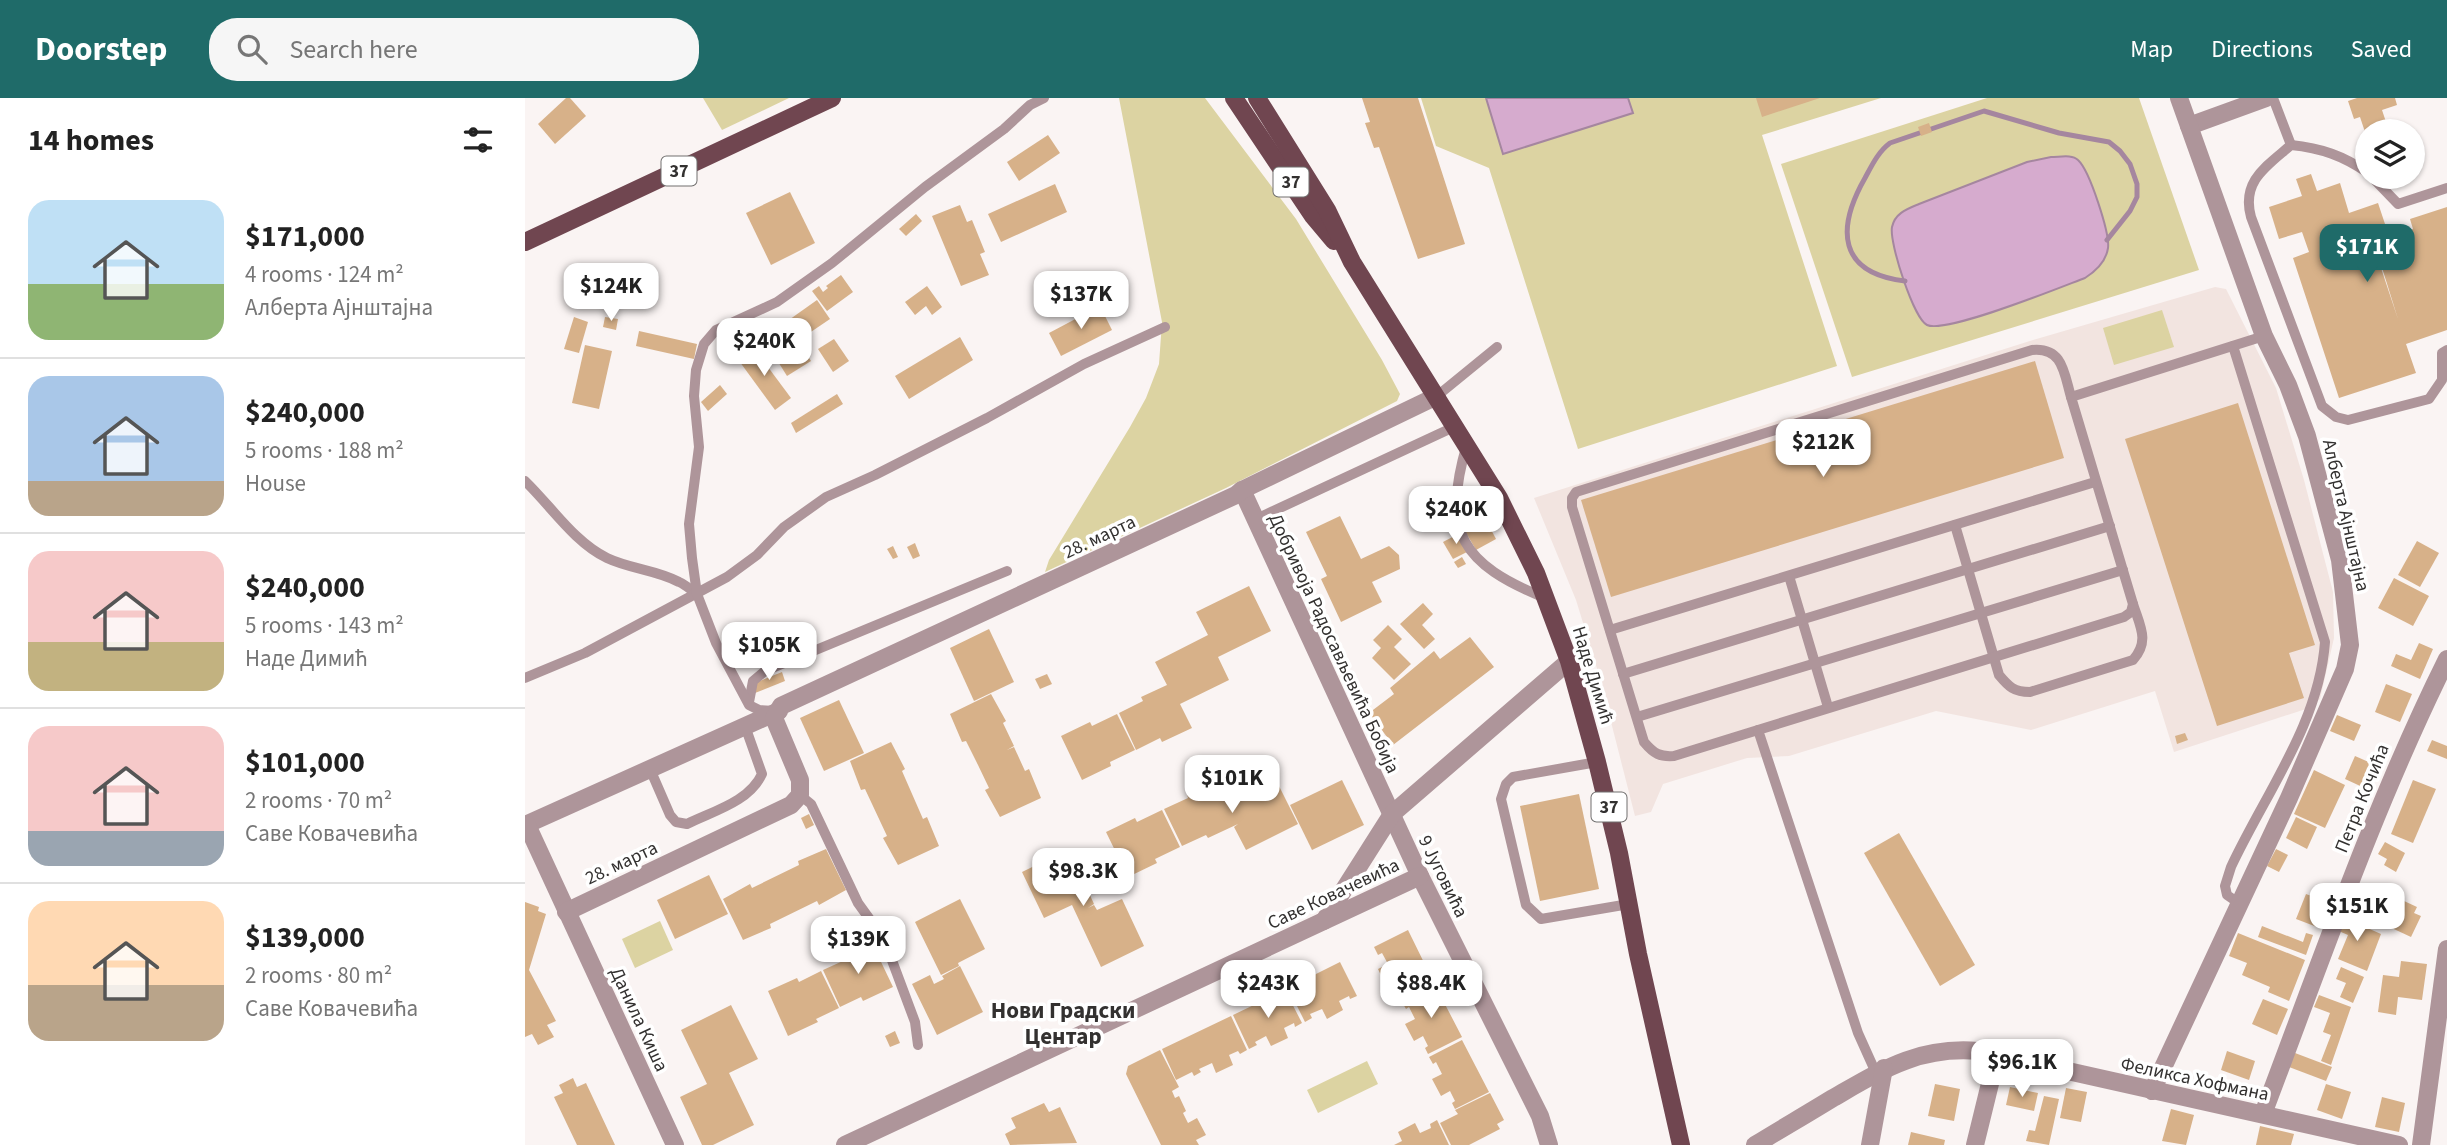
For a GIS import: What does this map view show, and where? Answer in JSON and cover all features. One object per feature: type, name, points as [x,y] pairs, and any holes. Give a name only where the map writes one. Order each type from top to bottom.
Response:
[{"type":"main road","name":"37","points":[[525,242],[832,98]]},
{"type":"main road","name":"37","points":[[1234,98],[1313,216],[1352,262]]},
{"type":"main road","name":"37","points":[[1257,98],[1327,210],[1352,262]]},
{"type":"main road","name":"Наде Димић","points":[[1352,262],[1456,426],[1514,524],[1547,598],[1569,661],[1597,762],[1681,1145]]},
{"type":"street","name":"Алберта Ајнштајна","points":[[2152,1091],[2327,712],[2345,669],[2350,645],[2340,560],[2307,436],[2288,385],[2264,336],[2179,98]]},
{"type":"street","points":[[2189,126],[2266,98]]},
{"type":"street","name":"28. марта","points":[[526,825],[779,711],[781,706],[1224,501],[1437,397]]},
{"type":"street","name":"Добривоја Радосављевића Бобија","points":[[1242,490],[1392,814]]},
{"type":"street","name":"Петра Кочића","points":[[2263,1114],[2358,859],[2400,755],[2447,659]]},
{"type":"street","points":[[1324,920],[1392,814],[1569,661]]},
{"type":"street","points":[[779,711],[774,718],[800,780],[800,794]]},
{"type":"street","name":"28. марта","points":[[566,912],[775,813],[791,804],[800,794]]},
{"type":"street","name":"9 Југовића","points":[[1392,814],[1420,876],[1540,1116],[1549,1145]]},
{"type":"street","name":"Данила Киша","points":[[526,825],[675,1145]]},
{"type":"street","name":"Саве Ковачевића","points":[[845,1145],[1420,876]]},
{"type":"street","points":[[2421,1145],[2447,949]]},
{"type":"street","name":"Феликса Хофмана","points":[[1755,1145],[1880,1071],[1914,1056],[1958,1049],[1997,1055],[2399,1145]]},
{"type":"street","points":[[1975,1145],[1997,1055]]},
{"type":"street","points":[[1871,1145],[1880,1071]]},
{"type":"lane","points":[[779,711],[759,710],[749,705],[716,643],[697,594],[689,524],[699,447],[694,396],[696,370],[703,344],[716,330],[777,302],[832,263],[925,187],[1004,129],[1030,105],[1044,98]]},
{"type":"lane","points":[[2273,98],[2291,145]]},
{"type":"lane","points":[[2355,166],[2333,153],[2315,147],[2291,145],[2254,181],[2247,198],[2251,217],[2322,406],[2336,417],[2348,420],[2424,401],[2433,395],[2442,380],[2442,353],[2447,350]]},
{"type":"lane","points":[[2384,189],[2398,204],[2447,188]]},
{"type":"lane","points":[[525,678],[585,653],[727,577],[757,555],[785,527],[826,497],[987,418],[1084,364],[1165,327]]},
{"type":"lane","points":[[2071,397],[2264,336]]},
{"type":"lane","points":[[2233,346],[2325,642],[2323,669],[2310,711],[2231,867],[2225,886],[2227,895],[2240,904]]},
{"type":"lane","points":[[1437,397],[1497,347]]},
{"type":"lane","points":[[1955,524],[1968,569],[1994,656],[2000,675],[2009,687],[2018,692],[2030,692],[2133,660],[2141,651],[2143,635],[2063,368],[2055,354],[2044,349],[2032,350],[1576,492],[1572,498],[1572,507],[1644,742],[1661,757],[1675,756],[1828,707],[1994,656],[2125,617],[2131,612],[2133,604]]},
{"type":"lane","points":[[1254,520],[1456,426]]},
{"type":"lane","points":[[1467,444],[1455,497],[1462,533],[1474,555],[1493,572],[1516,586],[1547,598]]},
{"type":"lane","points":[[525,481],[554,514],[606,558],[678,581],[697,594]]},
{"type":"lane","points":[[1610,630],[2095,482]]},
{"type":"lane","points":[[1623,674],[2110,526]]},
{"type":"lane","points":[[1637,717],[2123,570]]},
{"type":"lane","points":[[749,705],[753,681],[765,671],[1007,571]]},
{"type":"lane","points":[[1789,576],[1828,707]]},
{"type":"lane","points":[[650,769],[670,815],[676,822],[687,824],[748,794],[757,783],[762,774],[745,726]]},
{"type":"lane","points":[[1758,730],[1858,1033],[1880,1071]]},
{"type":"lane","points":[[1597,762],[1513,777],[1506,784],[1501,799],[1526,905],[1541,919],[1629,904]]},
{"type":"lane","points":[[800,794],[811,804],[858,903],[884,939],[915,1022],[918,1045]]},
{"type":"shaded area","points":[[703,98],[789,98],[722,130]]},
{"type":"shaded area","points":[[1119,98],[1205,98],[1296,219],[1400,394],[1397,401],[1226,488],[1045,572],[1049,560],[1146,398],[1159,364],[1162,322]]},
{"type":"shaded area","points":[[1421,98],[1881,98],[1762,135],[1837,366],[1578,449],[1489,168],[1436,146]]},
{"type":"shaded area","points":[[1486,98],[1628,98],[1633,113],[1503,154]]},
{"type":"shaded area","points":[[1987,98],[2139,98],[2199,270],[1852,377],[1781,164]]},
{"type":"shaded area","points":[[2051,157],[2075,158],[2088,176],[2108,241],[2103,262],[2085,278],[2029,299],[1956,323],[1927,325],[1909,296],[1898,263],[1892,236],[1896,218],[1919,204],[2027,162]]},
{"type":"shaded area","points":[[2215,287],[2226,289],[2276,388],[2304,480],[2333,592],[2334,638],[2320,699],[2309,708],[2174,752],[2155,691],[2031,730],[1936,711],[1789,756],[1747,758],[1663,784],[1651,812],[1635,816],[1599,675],[1576,600],[1534,498],[2033,340]]},
{"type":"shaded area","points":[[2162,310],[2174,347],[2114,365],[2103,328]]},
{"type":"shaded area","points":[[660,921],[673,950],[635,968],[622,939]]},
{"type":"shaded area","points":[[1367,1061],[1378,1084],[1318,1113],[1307,1090]]},
{"type":"building","points":[[566,98],[570,98],[586,116],[555,144],[538,124]]},
{"type":"building","points":[[1362,98],[1418,98],[1465,244],[1418,259],[1379,147],[1374,148],[1365,123],[1370,122]]},
{"type":"building","points":[[1756,98],[1820,98],[1762,117]]},
{"type":"building","points":[[2357,98],[2395,98],[2397,105],[2382,110],[2385,119],[2354,119],[2348,101]]},
{"type":"building","points":[[1929,123],[1932,132],[1921,136],[1918,127]]},
{"type":"building","points":[[1048,135],[1060,153],[1019,181],[1007,162]]},
{"type":"building","points":[[2311,174],[2317,191],[2340,183],[2349,213],[2378,203],[2386,227],[2369,232],[2398,319],[2374,242],[2413,229],[2410,219],[2447,207],[2447,330],[2406,344],[2416,373],[2339,398],[2293,258],[2309,252],[2302,232],[2279,239],[2269,207],[2302,196],[2296,179]]},
{"type":"building","points":[[1055,184],[1067,212],[1001,242],[988,214]]},
{"type":"building","points":[[790,192],[815,243],[771,265],[746,213]]},
{"type":"building","points":[[960,205],[967,222],[972,220],[985,252],[980,254],[989,275],[961,286],[932,216]]},
{"type":"building","points":[[916,214],[922,221],[906,236],[899,229]]},
{"type":"building","points":[[841,275],[853,292],[827,311],[812,291],[819,286],[823,292],[828,288],[826,286]]},
{"type":"building","points":[[927,286],[942,307],[932,315],[926,306],[915,315],[905,302]]},
{"type":"building","points":[[817,300],[830,319],[799,340],[786,322]]},
{"type":"building","points":[[1100,306],[1112,330],[1061,356],[1049,333]]},
{"type":"building","points":[[574,317],[588,322],[579,353],[564,349]]},
{"type":"building","points":[[605,317],[618,319],[616,330],[603,327]]},
{"type":"building","points":[[639,331],[697,344],[694,359],[636,346]]},
{"type":"building","points":[[960,337],[973,360],[909,399],[895,376]]},
{"type":"building","points":[[834,339],[849,361],[833,372],[818,349]]},
{"type":"building","points":[[585,345],[612,351],[599,409],[572,403]]},
{"type":"building","points":[[801,345],[811,361],[787,376],[777,360]]},
{"type":"building","points":[[753,347],[791,398],[775,410],[737,358]]},
{"type":"building","points":[[2035,361],[2064,458],[1611,597],[1581,500]]},
{"type":"building","points":[[720,385],[727,394],[708,411],[701,402]]},
{"type":"building","points":[[837,394],[843,404],[796,433],[791,423]]},
{"type":"building","points":[[2238,403],[2315,645],[2289,653],[2304,698],[2217,726],[2125,439]]},
{"type":"building","points":[[1340,516],[1361,559],[1389,546],[1399,555],[1400,569],[1372,582],[1382,602],[1341,622],[1321,579],[1327,576],[1306,532]]},
{"type":"building","points":[[1486,520],[1496,539],[1476,550],[1465,531]]},
{"type":"building","points":[[1460,533],[1469,551],[1453,559],[1443,542]]},
{"type":"building","points":[[2417,541],[2439,553],[2420,587],[2398,575]]},
{"type":"building","points":[[915,543],[920,556],[913,559],[907,547]]},
{"type":"building","points":[[893,546],[898,557],[893,559],[887,549]]},
{"type":"building","points":[[1462,557],[1466,564],[1458,568],[1454,562]]},
{"type":"building","points":[[2394,578],[2429,596],[2413,626],[2378,608]]},
{"type":"building","points":[[1249,586],[1271,631],[1218,657],[1229,680],[1180,704],[1192,728],[1162,742],[1160,738],[1136,750],[1119,713],[1143,701],[1141,697],[1167,685],[1155,662],[1208,635],[1196,612]]},
{"type":"building","points":[[1423,603],[1433,614],[1422,625],[1435,639],[1424,649],[1400,624]]},
{"type":"building","points":[[1388,625],[1402,639],[1394,647],[1411,664],[1394,680],[1372,658],[1381,648],[1373,640]]},
{"type":"building","points":[[989,629],[1014,682],[974,701],[950,648]]},
{"type":"building","points":[[1470,637],[1494,667],[1393,745],[1369,713],[1394,694],[1390,688],[1434,651],[1440,659]]},
{"type":"building","points":[[2419,643],[2433,649],[2420,679],[2391,666],[2396,654],[2411,660]]},
{"type":"building","points":[[782,672],[785,681],[755,693],[752,684]]},
{"type":"building","points":[[1047,674],[1052,684],[1040,689],[1035,679]]},
{"type":"building","points":[[2386,684],[2412,694],[2400,722],[2375,712]]},
{"type":"building","points":[[991,694],[1006,721],[1003,723],[1014,746],[1007,750],[1014,747],[1025,771],[1029,769],[1041,798],[1000,817],[985,790],[989,788],[978,765],[966,741],[962,742],[950,714]]},
{"type":"building","points":[[839,700],[864,753],[824,771],[800,718]]},
{"type":"building","points":[[1117,714],[1135,750],[1110,762],[1111,766],[1082,780],[1061,736],[1090,722],[1092,726]]},
{"type":"building","points":[[2337,715],[2361,725],[2354,741],[2330,731]]},
{"type":"building","points":[[2185,733],[2188,740],[2177,744],[2175,736]]},
{"type":"building","points":[[2432,740],[2447,746],[2447,759],[2427,751]]},
{"type":"building","points":[[891,742],[905,769],[902,771],[923,819],[927,817],[939,846],[898,865],[883,838],[887,836],[865,789],[861,790],[850,761]]},
{"type":"building","points":[[2355,756],[2380,767],[2369,790],[2345,779]]},
{"type":"building","points":[[2314,770],[2345,785],[2325,828],[2294,814]]},
{"type":"building","points":[[1215,780],[1227,804],[1276,780],[1298,824],[1246,850],[1234,827],[1238,824],[1182,846],[1164,809],[1188,798],[1187,794]]},
{"type":"building","points":[[1342,780],[1364,825],[1312,850],[1290,805]]},
{"type":"building","points":[[2413,780],[2436,789],[2413,843],[2391,834]]},
{"type":"building","points":[[1579,794],[1599,889],[1540,901],[1520,806]]},
{"type":"building","points":[[1162,810],[1180,847],[1155,859],[1157,863],[1128,877],[1106,832],[1135,818],[1137,822]]},
{"type":"building","points":[[809,814],[814,825],[806,829],[801,818]]},
{"type":"building","points":[[2296,817],[2317,827],[2307,849],[2286,838]]},
{"type":"building","points":[[1899,833],[1975,965],[1940,986],[1864,853]]},
{"type":"building","points":[[2385,842],[2405,853],[2396,872],[2384,865],[2387,859],[2378,854]]},
{"type":"building","points":[[826,849],[846,890],[819,905],[817,901],[770,924],[771,928],[743,940],[723,899],[750,884],[752,888],[799,865],[798,861]]},
{"type":"building","points":[[1069,849],[1094,904],[1088,908],[1094,905],[1097,910],[1122,899],[1144,946],[1101,967],[1072,905],[1044,918],[1022,872]]},
{"type":"building","points":[[2276,849],[2288,855],[2279,872],[2267,866]]},
{"type":"building","points":[[709,875],[728,914],[675,939],[657,900]]},
{"type":"building","points":[[2306,894],[2327,902],[2317,927],[2296,919]]},
{"type":"building","points":[[2389,894],[2417,907],[2414,913],[2421,916],[2411,937],[2368,917],[2378,895],[2387,899]]},
{"type":"building","points":[[960,899],[985,949],[941,975],[915,922]]},
{"type":"building","points":[[525,902],[539,907],[538,911],[546,914],[529,970],[556,1021],[547,1025],[554,1037],[538,1045],[532,1034],[525,1037]]},
{"type":"building","points":[[2340,916],[2381,934],[2367,971],[2338,959],[2348,935],[2334,929]]},
{"type":"building","points":[[2262,926],[2303,942],[2306,933],[2313,935],[2306,955],[2258,937]]},
{"type":"building","points":[[1408,930],[1434,983],[1401,1000],[1395,981],[1386,986],[1378,969],[1388,964],[1382,953],[1378,955],[1374,947]]},
{"type":"building","points":[[2238,933],[2305,960],[2289,1001],[2268,992],[2270,987],[2242,975],[2247,963],[2229,956]]},
{"type":"building","points":[[872,943],[893,987],[863,1001],[861,997],[840,1007],[823,970],[845,960],[843,956]]},
{"type":"building","points":[[2401,961],[2427,964],[2422,1000],[2398,997],[2396,1015],[2378,1012],[2383,975],[2399,977]]},
{"type":"building","points":[[1340,962],[1357,996],[1350,999],[1349,996],[1339,1001],[1343,1010],[1327,1019],[1322,1009],[1310,1014],[1312,1018],[1305,1022],[1288,988]]},
{"type":"building","points":[[960,966],[983,1012],[937,1035],[912,984],[930,975],[934,984]]},
{"type":"building","points":[[2341,967],[2364,977],[2353,1003],[2340,997],[2346,983],[2336,979]]},
{"type":"building","points":[[821,971],[839,1008],[816,1019],[818,1022],[788,1036],[768,991],[797,978],[799,982]]},
{"type":"building","points":[[1435,985],[1462,1037],[1428,1054],[1425,1048],[1428,1046],[1423,1036],[1414,1041],[1405,1024],[1415,1019],[1409,1007],[1406,1009],[1402,1002]]},
{"type":"building","points":[[1285,990],[1302,1023],[1295,1027],[1294,1023],[1284,1028],[1288,1038],[1271,1046],[1266,1036],[1249,1049],[1233,1015]]},
{"type":"building","points":[[2319,995],[2351,1007],[2331,1065],[2321,1061],[2331,1035],[2323,1032],[2330,1013],[2314,1007]]},
{"type":"building","points":[[2263,999],[2288,1009],[2277,1035],[2252,1024]]},
{"type":"building","points":[[731,1005],[758,1059],[729,1073],[754,1125],[713,1145],[702,1145],[680,1097],[707,1084],[681,1030]]},
{"type":"building","points":[[1231,1016],[1247,1050],[1229,1055],[1233,1065],[1216,1073],[1212,1063],[1199,1069],[1201,1072],[1194,1076],[1192,1072],[1176,1080],[1162,1049]]},
{"type":"building","points":[[895,1031],[900,1043],[890,1047],[885,1036]]},
{"type":"building","points":[[1462,1040],[1489,1092],[1455,1109],[1452,1103],[1455,1101],[1450,1091],[1441,1096],[1432,1079],[1442,1074],[1436,1062],[1433,1064],[1429,1057]]},
{"type":"building","points":[[1160,1050],[1179,1087],[1172,1091],[1175,1098],[1179,1096],[1188,1123],[1197,1118],[1206,1135],[1196,1140],[1199,1145],[1161,1145],[1126,1074],[1128,1066]]},
{"type":"building","points":[[2227,1051],[2255,1061],[2249,1080],[2221,1070]]},
{"type":"building","points":[[2295,1053],[2332,1067],[2326,1081],[2289,1067]]},
{"type":"building","points":[[573,1078],[577,1087],[586,1083],[615,1145],[577,1145],[554,1097],[563,1093],[559,1085]]},
{"type":"building","points":[[1935,1084],[1960,1089],[1954,1121],[1928,1116]]},
{"type":"building","points":[[2326,1084],[2351,1092],[2342,1119],[2317,1110]]},
{"type":"building","points":[[2010,1087],[2038,1093],[2034,1111],[2006,1105]]},
{"type":"building","points":[[2066,1088],[2087,1092],[2081,1122],[2060,1118]]},
{"type":"building","points":[[1490,1093],[1504,1120],[1497,1124],[1500,1129],[1469,1145],[1451,1145],[1440,1123],[1458,1114],[1455,1110]]},
{"type":"building","points":[[2044,1096],[2059,1099],[2049,1145],[2026,1141],[2029,1130],[2035,1131]]},
{"type":"building","points":[[2382,1097],[2405,1103],[2399,1132],[2375,1127]]},
{"type":"building","points":[[1044,1103],[1049,1112],[1060,1107],[1077,1143],[1010,1145],[1005,1134],[1016,1128],[1011,1118]]},
{"type":"building","points":[[2171,1109],[2194,1115],[2186,1145],[2162,1141]]},
{"type":"building","points":[[1437,1120],[1449,1145],[1394,1145],[1402,1141],[1398,1132],[1415,1123],[1420,1133],[1431,1128],[1430,1124]]},
{"type":"building","points":[[2260,1126],[2294,1134],[2291,1145],[2256,1145]]},
{"type":"building","points":[[1911,1132],[1945,1140],[1944,1145],[1908,1145]]},
{"type":"waterway","points":[[1905,281],[1866,269],[1855,258],[1849,246],[1847,231],[1856,197],[1876,159],[1890,143],[1984,111],[2059,133],[2109,142],[2120,151],[2130,164],[2137,184],[2137,197],[2130,211],[2107,240]]},
{"type":"district","name":"Нови Градски Центар","points":[[1063,1023]]}]
